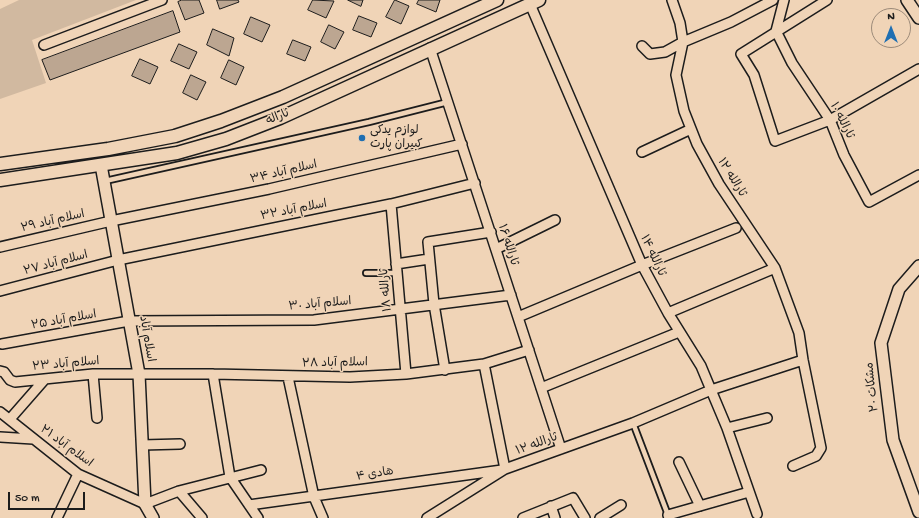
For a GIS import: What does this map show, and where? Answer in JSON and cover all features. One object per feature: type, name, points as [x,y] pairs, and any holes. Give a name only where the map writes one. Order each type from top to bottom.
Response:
[{"type":"main road","name":"ثاراله","points":[[0,164],[108,149],[175,136],[221,122],[340,72],[497,0]]},
{"type":"main road","name":"ثاراله","points":[[0,180],[177,153],[226,139],[280,118],[430,48],[534,2]]},
{"type":"main road","points":[[340,72],[347,88]]},
{"type":"street","points":[[44,45],[162,0]]},
{"type":"street","name":"ثارالله ۱۲","points":[[672,0],[680,23],[683,42],[676,75],[684,111],[697,144],[719,184],[775,268],[800,333],[802,360],[821,448],[816,456],[793,466]]},
{"type":"street","points":[[642,46],[650,54],[658,54],[731,22],[773,0]]},
{"type":"street","points":[[776,31],[784,0]]},
{"type":"street","points":[[827,0],[742,54],[754,75],[775,141],[830,120],[919,69]]},
{"type":"street","points":[[907,0],[919,18]]},
{"type":"street","name":"ثارالله ۱۴","points":[[534,2],[642,265],[668,314],[701,366],[712,390],[757,514]]},
{"type":"street","name":"ثارالله ۱۰","points":[[776,31],[792,63],[830,120],[844,155],[869,202],[919,175]]},
{"type":"street","name":"ثارالله ۱۶","points":[[430,48],[561,449]]},
{"type":"street","points":[[642,152],[691,129]]},
{"type":"street","name":"اسلام آباد ۳۴","points":[[111,221],[269,189],[462,144]]},
{"type":"street","name":"اسلام آباد","points":[[102,165],[139,374],[145,504],[154,518]]},
{"type":"street","name":"اسلام آباد ۳۲","points":[[118,260],[392,204],[475,183]]},
{"type":"street","name":"ثارالله ۱۸","points":[[392,204],[406,374]]},
{"type":"street","points":[[496,249],[555,220]]},
{"type":"street","name":"اسلام آباد ۲۹","points":[[0,247],[111,221]]},
{"type":"street","points":[[518,317],[642,265],[736,228]]},
{"type":"street","points":[[445,370],[434,304],[428,242],[491,232]]},
{"type":"street","points":[[397,269],[429,259]]},
{"type":"street","name":"اسلام آباد ۲۷","points":[[0,291],[118,260]]},
{"type":"street","name":"مشکات ۲۰","points":[[919,266],[899,289],[882,343],[892,440],[919,512]]},
{"type":"street","points":[[668,314],[775,268]]},
{"type":"street","name":"اسلام آباد ۳۰","points":[[129,321],[314,320],[511,295]]},
{"type":"street","name":"اسلام آباد ۲۵","points":[[2,344],[129,321]]},
{"type":"street","points":[[541,388],[680,332]]},
{"type":"street","name":"اسلام آباد ۲۸","points":[[139,374],[213,374],[350,378],[445,370],[484,364],[529,350]]},
{"type":"street","name":"ثارالله ۱۲","points":[[505,469],[633,424],[712,390],[802,360]]},
{"type":"street","points":[[427,518],[505,469],[484,364]]},
{"type":"street","name":"اسلام آباد ۲۳","points":[[0,371],[4,372],[10,380],[15,382],[93,374],[139,374]]},
{"type":"street","points":[[93,374],[97,418]]},
{"type":"street","points":[[213,374],[230,477],[258,518]]},
{"type":"street","points":[[288,377],[314,497],[323,518]]},
{"type":"street","points":[[10,419],[45,379]]},
{"type":"street","name":"اسلام آباد ۲۱","points":[[0,412],[78,474],[145,504]]},
{"type":"street","points":[[727,428],[767,418]]},
{"type":"street","points":[[0,437],[33,439]]},
{"type":"street","points":[[142,444],[180,444]]},
{"type":"street","points":[[679,462],[700,506]]},
{"type":"street","name":"هادی ۴","points":[[250,505],[505,469]]},
{"type":"street","points":[[145,504],[179,491],[261,470]]},
{"type":"street","points":[[57,518],[78,474]]},
{"type":"street","points":[[179,491],[202,518]]},
{"type":"street","points":[[669,516],[749,492]]},
{"type":"street","points":[[523,518],[573,498],[585,518]]},
{"type":"street","points":[[600,518],[621,505]]},
{"type":"street","points":[[551,506],[555,518]]},
{"type":"lane","points":[[104,181],[361,124],[448,102]]},
{"type":"lane","points":[[366,273],[397,269]]},
{"type":"lane","points":[[633,424],[669,516]]},
{"type":"shaded area","points":[[19,0],[136,0],[32,40],[46,83],[0,99],[0,9]]},
{"type":"building","points":[[182,0],[199,0],[204,13],[185,20],[178,2]]},
{"type":"building","points":[[217,0],[238,0],[239,2],[220,9]]},
{"type":"building","points":[[313,0],[334,1],[326,18],[308,10]]},
{"type":"building","points":[[348,0],[363,0],[361,6]]},
{"type":"building","points":[[395,0],[409,6],[401,24],[386,17]]},
{"type":"building","points":[[419,0],[440,0],[436,12],[417,4]]},
{"type":"building","points":[[173,11],[180,32],[50,80],[42,60]]},
{"type":"building","points":[[359,16],[377,23],[371,37],[353,30]]},
{"type":"building","points":[[251,17],[270,25],[262,42],[244,34]]},
{"type":"building","points":[[329,25],[344,32],[335,49],[321,42]]},
{"type":"building","points":[[213,29],[234,38],[229,56],[207,45]]},
{"type":"building","points":[[293,40],[311,47],[305,61],[287,54]]},
{"type":"building","points":[[179,44],[197,52],[189,69],[171,61]]},
{"type":"building","points":[[140,59],[158,67],[150,84],[132,76]]},
{"type":"building","points":[[229,60],[244,67],[236,85],[221,78]]},
{"type":"building","points":[[191,75],[206,82],[197,100],[183,93]]},
{"type":"place","name":"لوازم یدکی کبیران پارت","points":[[362,138]]}]
